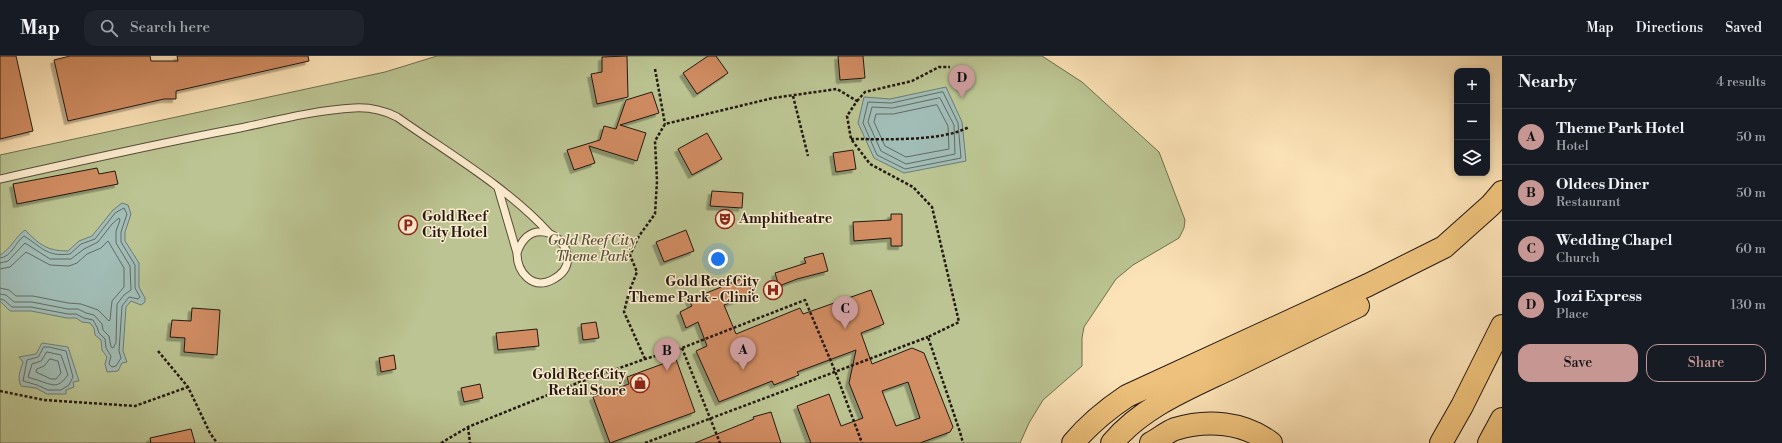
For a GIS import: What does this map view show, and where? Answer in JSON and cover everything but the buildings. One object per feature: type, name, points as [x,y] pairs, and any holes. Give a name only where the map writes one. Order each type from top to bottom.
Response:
[{"type":"highway","points":[[1112,443],[1122,432],[1143,414],[1178,394],[1373,298],[1412,275],[1486,209],[1502,192]]},
{"type":"highway","points":[[1073,443],[1086,427],[1104,410],[1127,396],[1361,288],[1444,247]]},
{"type":"highway","points":[[1441,443],[1462,406],[1502,326]]},
{"type":"highway","points":[[1489,443],[1502,419]]},
{"type":"highway","points":[[1151,443],[1174,430],[1208,422],[1236,426],[1262,436],[1271,443]]},
{"type":"lane","points":[[0,179],[154,144],[323,112],[355,108],[375,109],[397,117],[498,188],[534,216],[549,233]]},
{"type":"lane","points":[[498,188],[516,253],[516,262],[519,270],[525,277],[532,281],[541,283],[549,282],[557,278],[566,265],[568,257],[562,242],[556,236],[549,233],[540,232],[529,236],[519,245],[516,253]]},
{"type":"path","points":[[645,443],[928,337],[959,322],[932,207],[914,187],[870,164],[851,139],[847,116],[865,92],[912,81],[938,67],[950,67]]},
{"type":"path","points":[[645,359],[624,312],[629,292],[637,272],[630,254],[639,236],[655,214],[655,141],[665,124],[655,69]]},
{"type":"path","points":[[665,124],[773,98],[837,89],[857,101]]},
{"type":"path","points":[[793,96],[808,156]]},
{"type":"path","points":[[851,139],[932,137],[950,134],[969,127]]},
{"type":"path","points":[[441,443],[468,427],[580,382],[645,359],[682,348],[805,300],[862,443]]},
{"type":"path","points":[[928,337],[963,443]]},
{"type":"path","points":[[682,348],[720,443]]},
{"type":"path","points":[[158,351],[188,387],[210,433],[217,443]]},
{"type":"path","points":[[0,391],[44,400],[135,406],[188,387]]},
{"type":"path","points":[[468,427],[470,443]]},
{"type":"green space","name":"Gold Reef City Theme Park","points":[[437,56],[1042,56],[1082,82],[1159,152],[1185,220],[1184,228],[1179,238],[1133,265],[1116,279],[1084,327],[1082,338],[1082,366],[1043,400],[1029,423],[1020,443],[0,443],[0,155],[385,72]]},
{"type":"water","points":[[946,87],[962,122],[966,161],[904,173],[874,158],[858,123],[864,97],[890,99]]},
{"type":"water","points":[[122,203],[128,205],[131,214],[125,232],[125,241],[139,263],[139,287],[145,298],[145,302],[141,305],[131,301],[126,307],[123,351],[127,362],[122,363],[118,371],[107,372],[105,364],[107,357],[102,350],[101,340],[95,335],[94,328],[90,323],[82,322],[76,318],[67,318],[31,311],[10,311],[0,301],[0,255],[7,250],[25,230],[35,240],[44,246],[55,250],[68,251],[79,241],[92,236],[113,210]]},
{"type":"water","points":[[42,343],[68,347],[79,381],[73,382],[74,387],[66,390],[66,394],[47,394],[36,388],[21,386],[19,377],[23,362],[19,357],[36,354]]},
{"type":"place","name":"Jozi Express","points":[[962,98]]},
{"type":"place","name":"Amphitheatre","points":[[725,219]]},
{"type":"place","name":"Gold Reef City Hotel","points":[[408,225]]},
{"type":"place","name":"Gold Reef City Theme Park - Clinic","points":[[773,290]]},
{"type":"place","name":"Wedding Chapel","points":[[845,329]]},
{"type":"place","name":"Theme Park Hotel","points":[[743,370]]},
{"type":"place","name":"Oldees Diner","points":[[667,371]]},
{"type":"place","name":"Gold Reef City Retail Store","points":[[640,383]]}]
